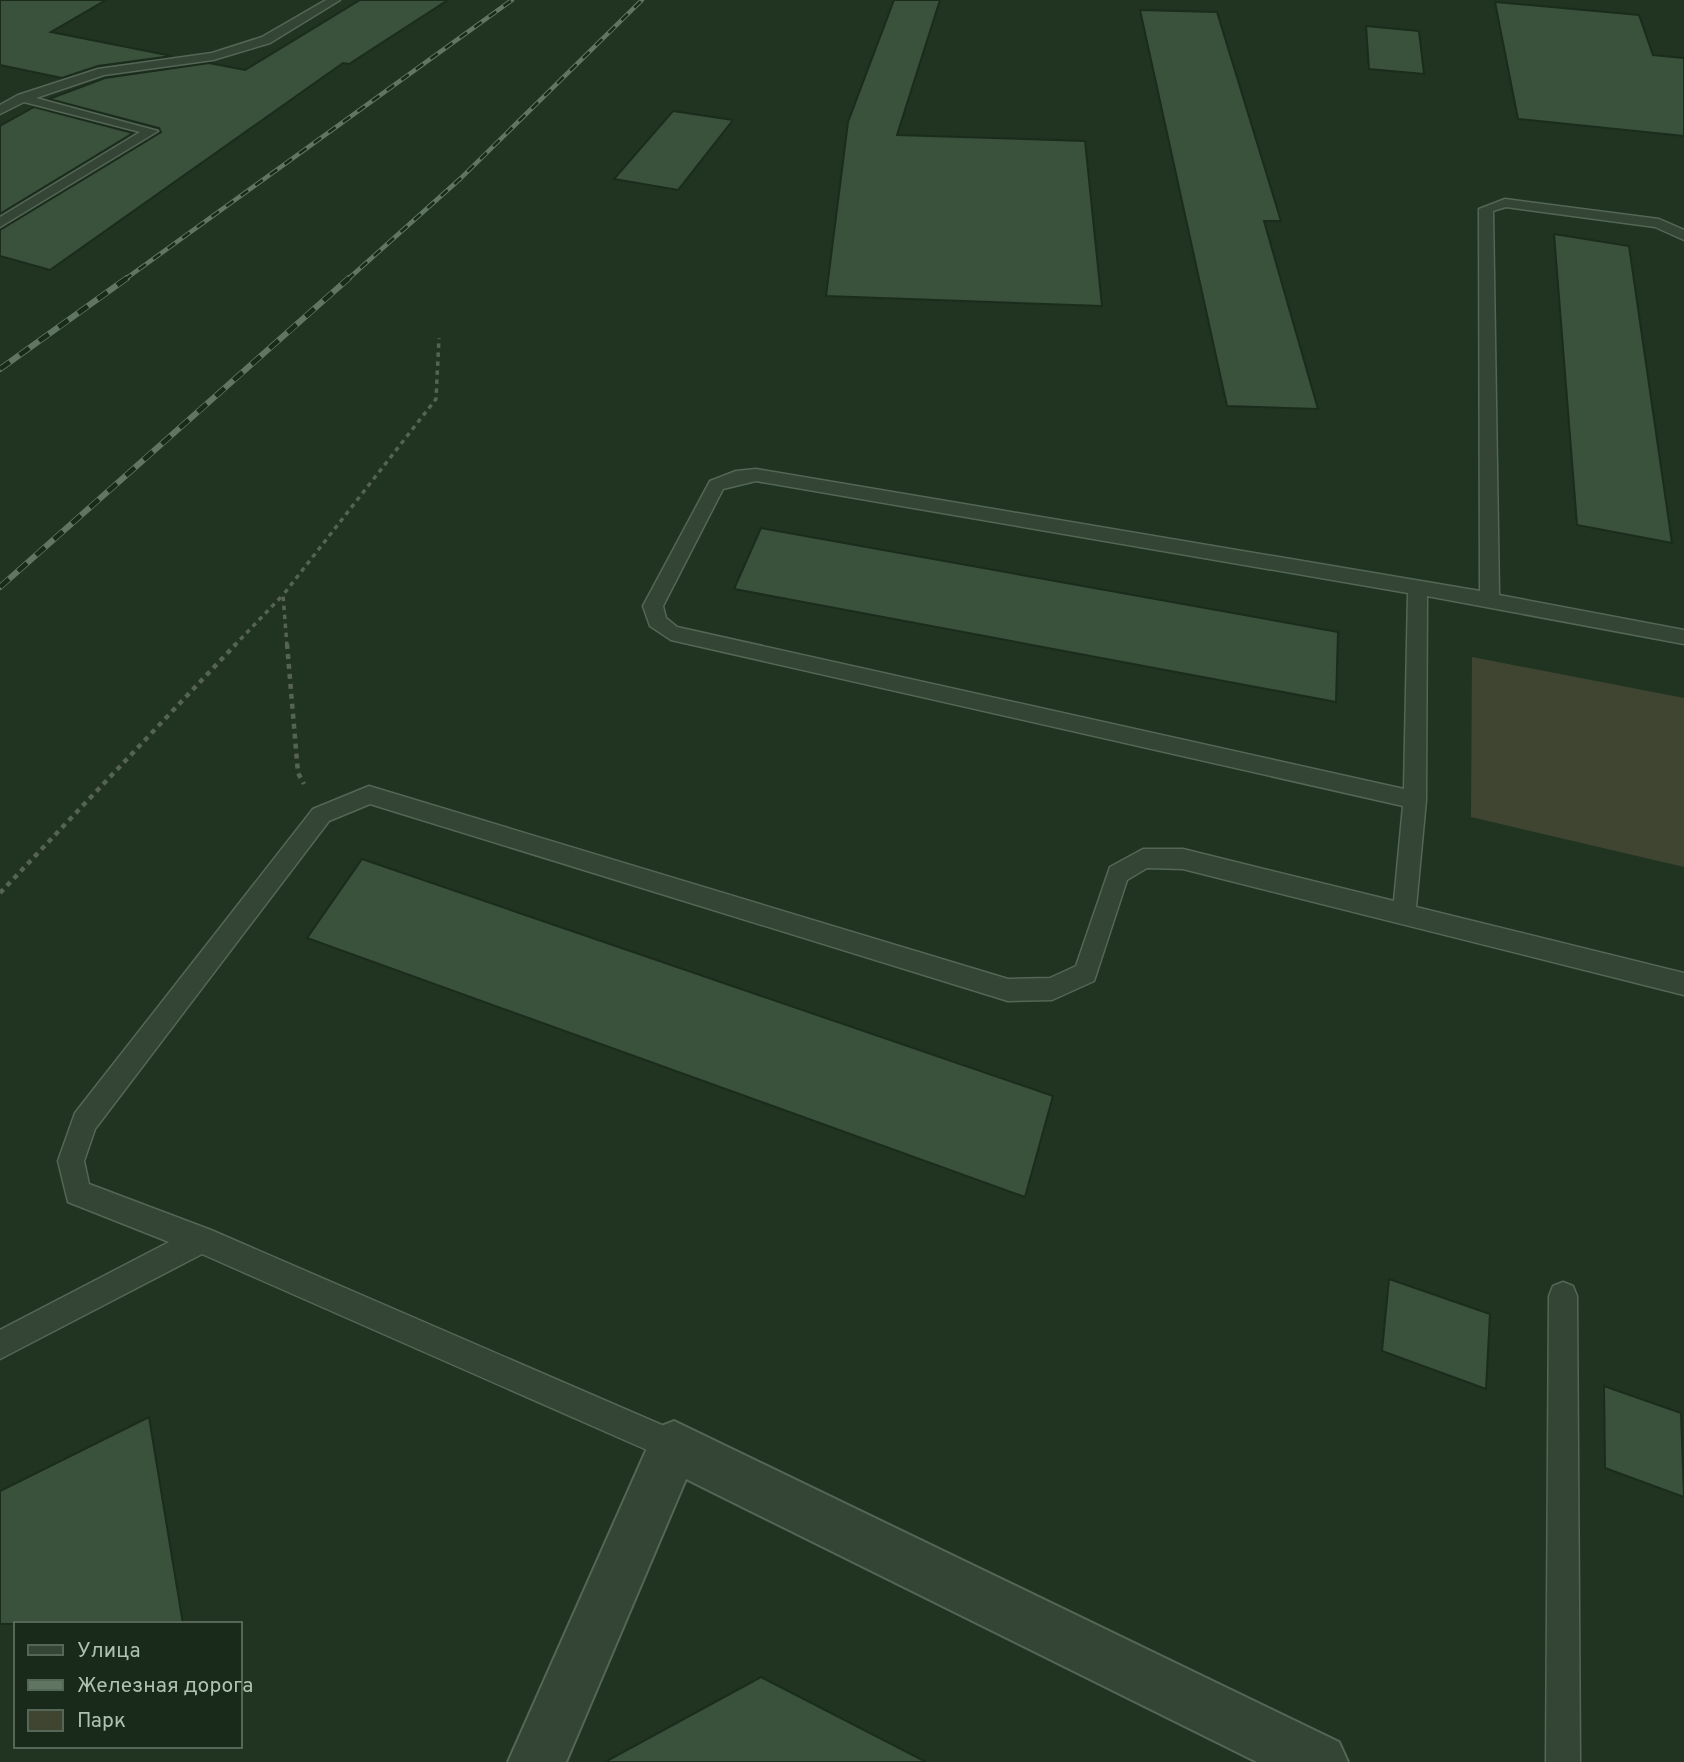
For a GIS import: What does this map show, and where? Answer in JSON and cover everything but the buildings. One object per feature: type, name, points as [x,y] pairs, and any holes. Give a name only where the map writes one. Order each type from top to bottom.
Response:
[{"type":"street","points":[[537,1762],[674,1446],[1319,1762]]},
{"type":"lane","points":[[0,110],[22,98],[102,72],[213,56],[266,40],[334,0]]},
{"type":"lane","points":[[0,92],[152,131],[0,223]]},
{"type":"lane","points":[[1490,600],[1486,209],[1505,203],[1659,223],[1684,236]]},
{"type":"lane","points":[[1415,800],[671,633],[657,621],[653,606],[716,485],[736,477],[756,475],[1490,600],[1684,637]]},
{"type":"lane","points":[[1404,912],[1415,800],[1418,589]]},
{"type":"lane","points":[[674,1446],[201,1240],[77,1193],[71,1161],[84,1122],[321,815],[369,795],[1008,990],[1052,989],[1086,973],[1118,874],[1143,858],[1183,859],[1684,984]]},
{"type":"lane","points":[[0,1345],[201,1240]]},
{"type":"lane","points":[[1563,1296],[1563,1762]]},
{"type":"path","points":[[0,894],[283,595],[436,399],[439,338]]},
{"type":"path","points":[[283,595],[298,772],[321,815]]},
{"type":"green space","points":[[1472,657],[1684,698],[1684,867],[1471,817]]},
{"type":"railway","points":[[124,280],[512,0]]},
{"type":"railway","points":[[347,280],[461,178],[642,0]]},
{"type":"railway","points":[[0,369],[127,278]]},
{"type":"railway","points":[[0,587],[349,278]]}]
